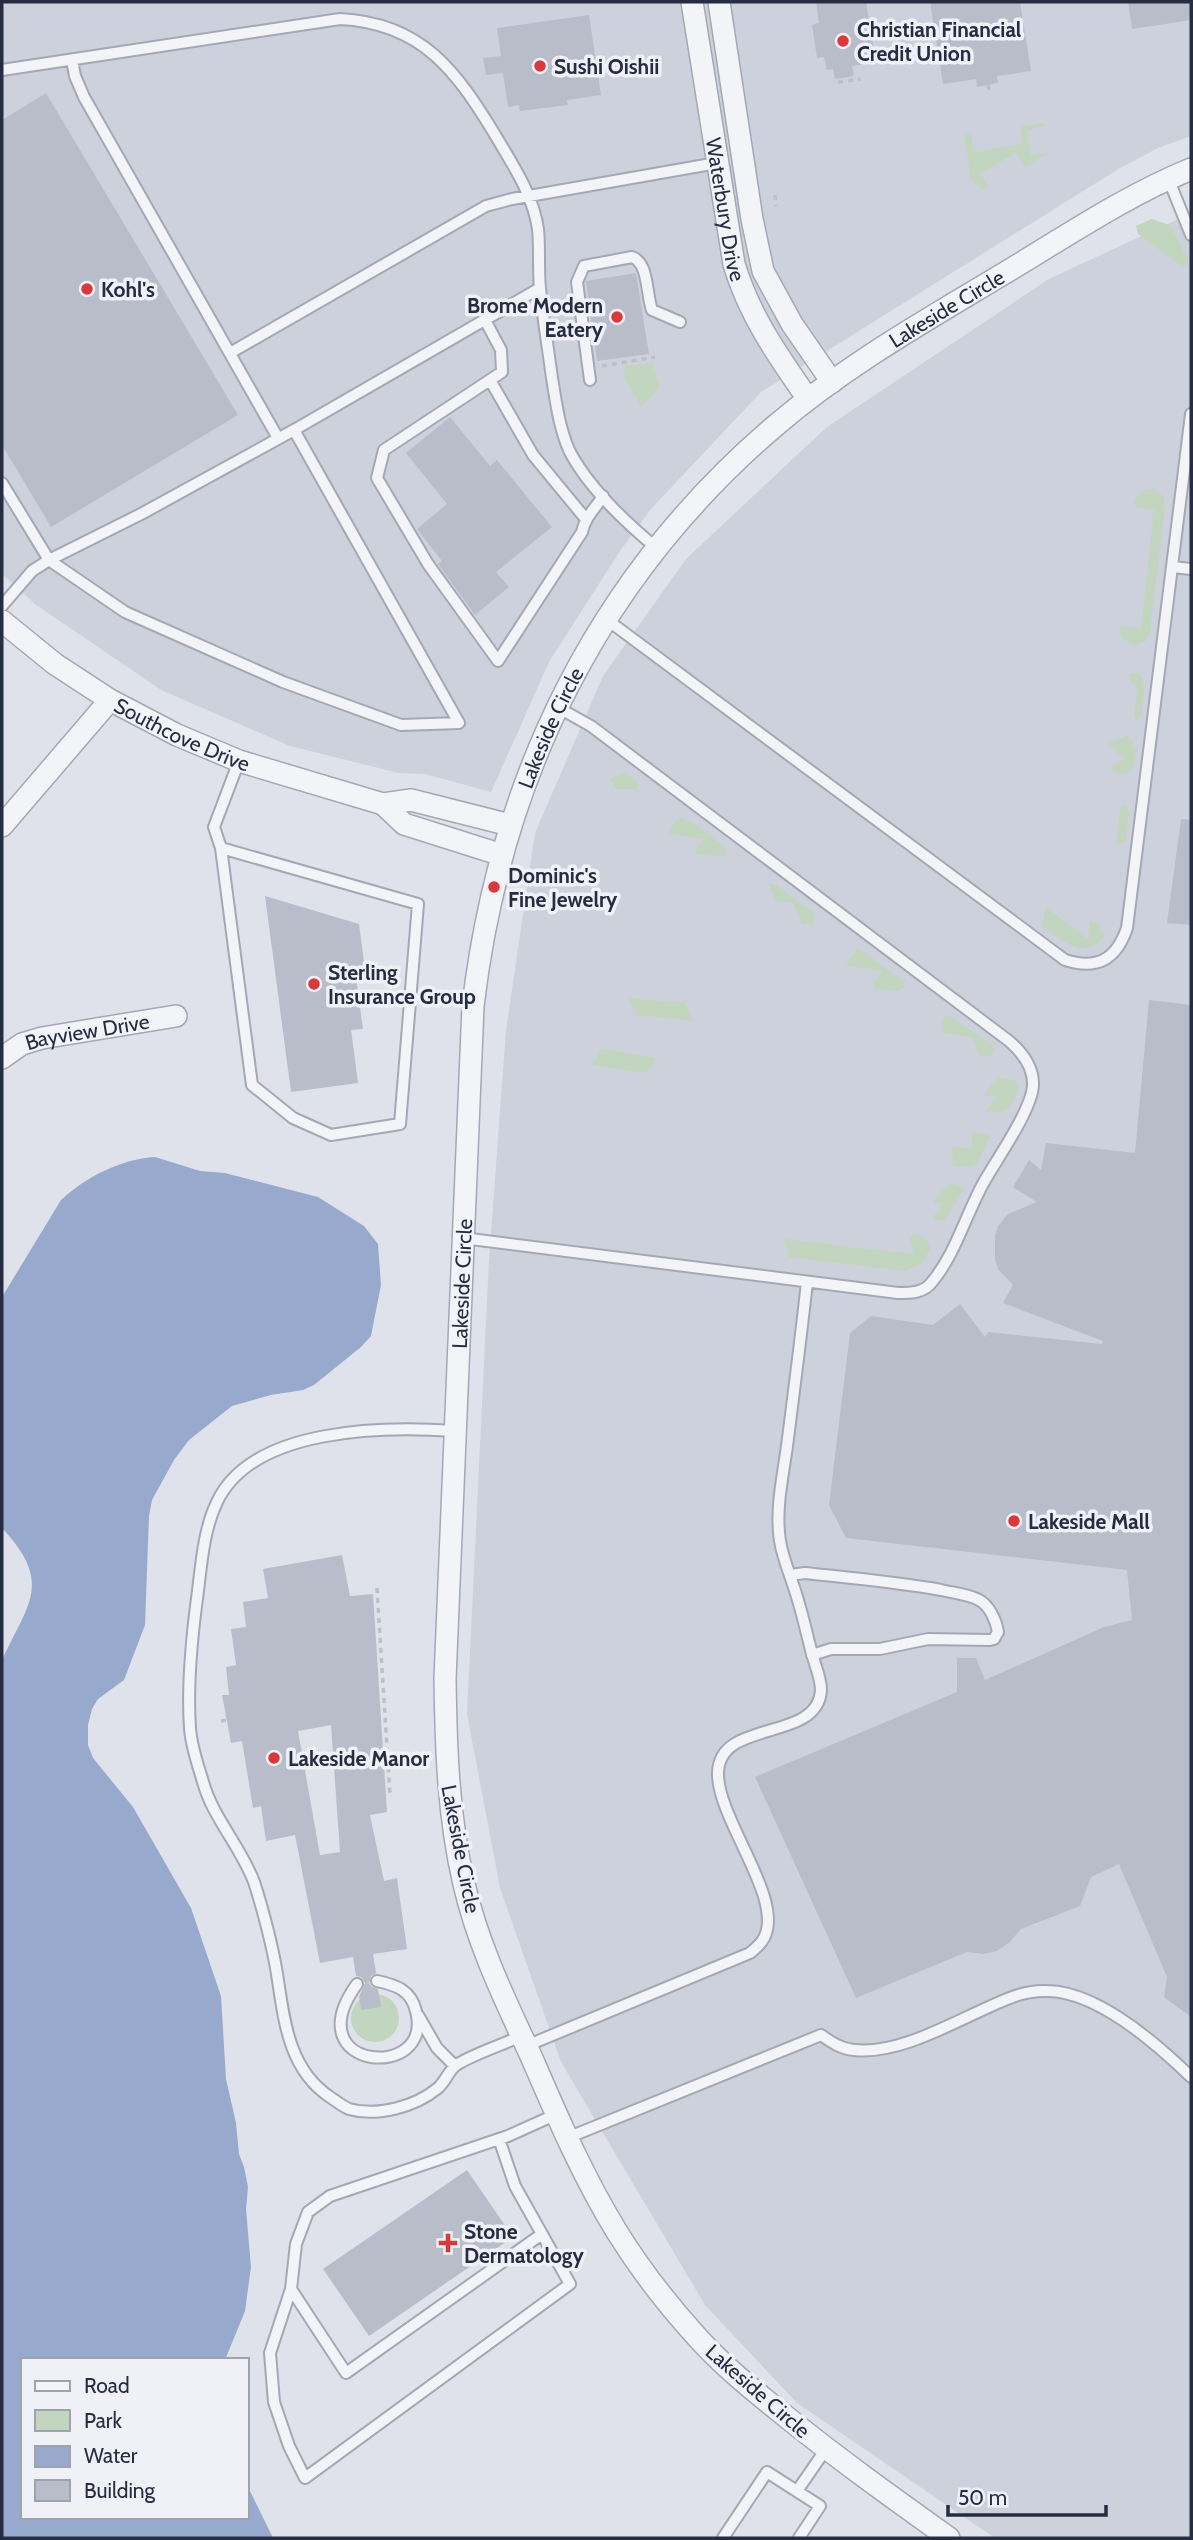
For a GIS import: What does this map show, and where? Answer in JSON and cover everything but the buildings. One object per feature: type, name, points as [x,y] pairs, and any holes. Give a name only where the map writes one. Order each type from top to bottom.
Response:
[{"type":"street","name":"Waterbury Drive","points":[[692,2],[730,241],[740,284],[766,338],[808,399]]},
{"type":"street","name":"Waterbury Drive","points":[[719,2],[749,200],[763,271],[792,324],[832,382]]},
{"type":"street","name":"Lakeside Circle","points":[[949,2538],[826,2449],[737,2377],[697,2337],[664,2298],[618,2234],[567,2138],[491,1969],[471,1910],[458,1856],[449,1794],[445,1679],[473,1006],[481,946],[510,825],[557,707],[607,619],[658,549],[718,479],[749,449],[832,382],[955,303],[1168,178],[1191,169]]},
{"type":"street","name":"Southcove Drive","points":[[2,621],[55,664],[110,700],[177,735],[239,761],[383,804],[411,800],[510,825]]},
{"type":"street","points":[[2,826],[110,700]]},
{"type":"street","name":"Southcove Drive","points":[[383,804],[404,824],[502,855]]},
{"type":"street","name":"Bayview Drive","points":[[2,1058],[22,1044],[42,1038],[176,1016]]},
{"type":"lane","points":[[2,70],[340,19],[387,27],[436,55],[462,82],[515,167],[529,196],[537,229],[540,288],[562,431],[570,452],[619,515],[658,549]]},
{"type":"lane","points":[[72,60],[84,97],[278,438]]},
{"type":"lane","points":[[230,353],[486,206],[717,163]]},
{"type":"lane","points":[[1168,178],[1191,235]]},
{"type":"lane","points":[[590,380],[577,282],[584,266],[637,258],[643,267],[652,310],[680,322]]},
{"type":"lane","points":[[2,606],[32,572],[49,560],[143,513],[294,430],[540,288]]},
{"type":"lane","points":[[485,320],[501,350],[502,372],[384,450],[377,478],[428,565],[498,661],[582,531],[585,518],[603,496]]},
{"type":"lane","points":[[490,380],[533,454],[585,518]]},
{"type":"lane","points":[[607,619],[1065,960],[1087,964],[1108,958],[1116,951],[1127,928],[1191,414]]},
{"type":"lane","points":[[2,483],[49,560],[125,612],[283,682],[401,725],[459,723],[294,430]]},
{"type":"lane","points":[[1173,566],[1191,569]]},
{"type":"lane","points":[[463,1238],[898,1293],[924,1290],[932,1283],[1029,1100],[1033,1087],[1028,1062],[1022,1052],[1009,1041],[592,726],[557,707]]},
{"type":"lane","points":[[221,848],[418,904],[400,1124],[331,1135],[293,1118],[252,1085],[221,848],[214,827],[239,761]]},
{"type":"lane","points":[[455,1431],[374,1431],[321,1437],[295,1443],[259,1458],[233,1476],[217,1502],[208,1531],[191,1642],[190,1730],[204,1786],[253,1880],[277,1972],[280,2006],[289,2042],[306,2075],[317,2089],[346,2108],[368,2113],[400,2108],[435,2090],[455,2066],[738,1958],[759,1945],[765,1937],[768,1925],[766,1899],[722,1796],[719,1766],[730,1747],[750,1737],[806,1718],[818,1705],[821,1688],[780,1543],[779,1511],[807,1282]]},
{"type":"lane","points":[[790,1575],[805,1573],[920,1586],[961,1594],[983,1603],[996,1622],[999,1632],[990,1640],[928,1639],[880,1649],[831,1649],[812,1655]]},
{"type":"lane","points":[[377,1981],[395,1984],[406,1992],[414,2002],[437,2048],[455,2066]]},
{"type":"lane","points":[[357,1984],[342,2006],[340,2019],[342,2032],[357,2052],[369,2058],[382,2059],[420,2044],[437,2048]]},
{"type":"lane","points":[[567,2138],[821,2035],[836,2045],[853,2050],[884,2049],[907,2042],[1021,1993],[1048,1991],[1097,2005],[1120,2019],[1191,2077]]},
{"type":"lane","points":[[405,2049],[413,2039],[418,2014]]},
{"type":"lane","points":[[499,2139],[515,2186],[570,2284],[305,2478],[289,2446],[274,2402],[270,2353],[291,2289],[296,2245],[308,2211],[330,2196],[499,2139],[556,2114]]},
{"type":"lane","points":[[291,2289],[346,2372],[542,2234]]},
{"type":"lane","points":[[797,2491],[826,2449]]},
{"type":"lane","points":[[723,2538],[767,2472],[820,2506],[799,2538]]},
{"type":"path","points":[[838,82],[861,79]]},
{"type":"path","points":[[775,195],[776,206]]},
{"type":"path","points":[[597,368],[610,363],[655,356]]},
{"type":"path","points":[[377,1588],[390,1795]]},
{"type":"shaded area","points":[[1191,2],[1191,136],[1158,148],[1120,168],[761,392],[651,509],[620,551],[549,662],[491,792],[425,774],[399,773],[290,746],[161,690],[35,604],[2,574],[2,3]]},
{"type":"shaded area","name":"Lakeside Mall","points":[[1191,213],[1191,2538],[995,2538],[797,2403],[705,2305],[561,2062],[500,1888],[467,1714],[489,1260],[506,1030],[535,833],[603,676],[686,559],[827,427],[1049,279]]},
{"type":"green space","points":[[1043,123],[1044,126],[1027,130],[1031,155],[1048,153],[1026,167],[1016,152],[981,174],[988,187],[985,191],[971,180],[964,135],[971,134],[974,152],[1022,144],[1020,126]]},
{"type":"green space","points":[[1152,219],[1170,225],[1188,260],[1187,265],[1182,266],[1138,234],[1136,226]]},
{"type":"green space","points":[[652,363],[660,387],[641,407],[625,378],[625,366]]},
{"type":"green space","points":[[1153,489],[1163,496],[1165,510],[1150,630],[1146,641],[1133,645],[1122,638],[1119,626],[1141,628],[1154,510],[1134,504],[1140,493]]},
{"type":"green space","points":[[1139,673],[1144,688],[1141,716],[1136,720],[1134,715],[1137,689],[1129,679],[1130,674]]},
{"type":"green space","points":[[1128,735],[1136,750],[1134,766],[1126,773],[1120,774],[1111,769],[1112,766],[1125,759],[1107,744]]},
{"type":"green space","points":[[623,773],[633,777],[639,785],[637,789],[616,789],[611,780]]},
{"type":"green space","points":[[1121,804],[1127,806],[1129,813],[1126,841],[1118,845],[1116,844]]},
{"type":"green space","points":[[679,817],[692,822],[725,847],[726,856],[697,855],[695,851],[704,839],[667,833]]},
{"type":"green space","points":[[768,883],[776,885],[813,912],[815,923],[802,924],[794,904],[776,901]]},
{"type":"green space","points":[[1046,907],[1088,939],[1090,921],[1100,926],[1104,936],[1089,948],[1065,942],[1042,926]]},
{"type":"green space","points":[[858,948],[903,981],[905,987],[898,991],[874,988],[873,984],[882,971],[844,966]]},
{"type":"green space","points":[[629,998],[685,1003],[693,1021],[636,1015]]},
{"type":"green space","points":[[950,1016],[992,1045],[994,1049],[990,1057],[981,1057],[972,1037],[942,1033],[942,1019]]},
{"type":"green space","points":[[602,1049],[658,1058],[646,1073],[592,1065]]},
{"type":"green space","points":[[997,1078],[1014,1079],[1019,1089],[1007,1109],[985,1112],[996,1097],[984,1095]]},
{"type":"green space","points":[[972,1131],[990,1136],[977,1164],[970,1167],[953,1166],[952,1147],[972,1148]]},
{"type":"green space","points":[[949,1183],[964,1189],[947,1217],[942,1221],[932,1219],[942,1204],[933,1202]]},
{"type":"green space","points":[[914,1234],[925,1238],[930,1249],[922,1263],[905,1271],[788,1257],[784,1239],[914,1254],[910,1237]]},
{"type":"green space","points":[[375,1994],[392,2001],[399,2018],[392,2035],[375,2042],[358,2035],[351,2018],[358,2001]]},
{"type":"water","points":[[155,1157],[200,1171],[225,1173],[318,1197],[364,1226],[378,1244],[381,1285],[371,1336],[361,1347],[314,1385],[303,1390],[271,1395],[232,1406],[189,1440],[174,1460],[152,1500],[149,1516],[145,1625],[124,1680],[98,1699],[92,1709],[88,1725],[88,1745],[93,1758],[133,1807],[191,1908],[221,1996],[226,2079],[236,2123],[239,2154],[248,2187],[246,2209],[251,2267],[245,2311],[226,2358],[21,2358],[21,2519],[248,2519],[248,2487],[273,2538],[2,2538],[2,1660],[27,1607],[32,1579],[18,1547],[2,1528],[2,1297],[61,1200],[81,1184],[105,1171],[142,1158]]},
{"type":"place","name":"Christian Financial Credit Union","points":[[843,41]]},
{"type":"place","name":"Sushi Oishii","points":[[540,66]]},
{"type":"place","name":"Kohl's","points":[[87,289]]},
{"type":"place","name":"Brome Modern Eatery","points":[[617,317]]},
{"type":"place","name":"Dominic's Fine Jewelry","points":[[494,887]]},
{"type":"place","name":"Sterling Insurance Group","points":[[314,984]]},
{"type":"place","name":"Lakeside Mall","points":[[1014,1521]]},
{"type":"place","name":"Lakeside Manor","points":[[274,1758]]},
{"type":"place","name":"Stone Dermatology","points":[[448,2243]]}]
